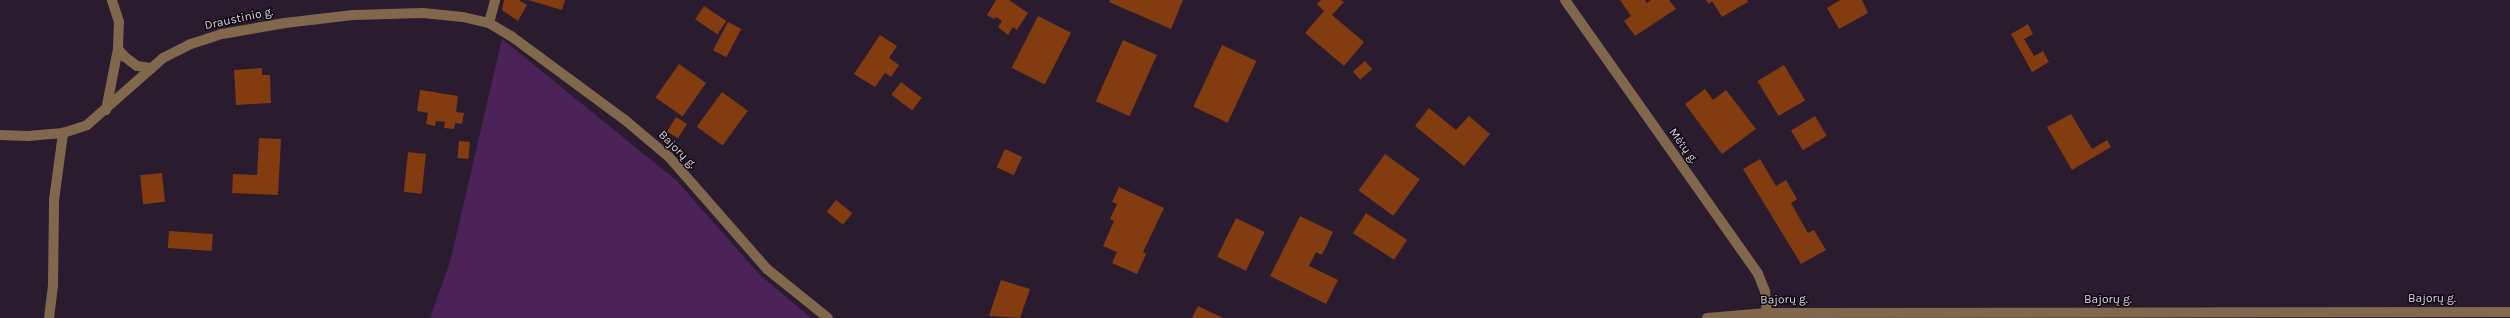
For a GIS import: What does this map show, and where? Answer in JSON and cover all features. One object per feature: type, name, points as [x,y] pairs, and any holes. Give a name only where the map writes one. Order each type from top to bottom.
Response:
[{"type":"street","points":[[106,110],[118,49],[119,22],[112,0]]},
{"type":"street","points":[[490,23],[495,0]]},
{"type":"street","name":"Mėtų g.","points":[[1565,0],[1758,274],[1766,291],[1767,313]]},
{"type":"street","name":"Draustinio g.","points":[[0,135],[28,136],[63,134],[87,125],[106,110],[163,58],[192,44],[222,34],[285,22],[353,15],[422,13],[490,23]]},
{"type":"street","name":"Bajorų g.","points":[[490,23],[511,36],[625,120],[669,157],[767,269],[828,318]]},
{"type":"street","points":[[118,49],[125,57],[137,66],[152,68]]},
{"type":"street","points":[[49,318],[53,285],[54,200],[63,134]]},
{"type":"street","name":"Bajorų g.","points":[[1707,318],[1767,313],[2510,312]]},
{"type":"shaded area","points":[[502,39],[677,181],[759,274],[811,318],[430,318],[450,262]]},
{"type":"building","points":[[504,0],[519,0],[527,5],[518,21],[502,10]]},
{"type":"building","points":[[528,0],[565,0],[562,10]]},
{"type":"building","points":[[996,0],[1009,0],[1028,13],[1017,30],[1013,27],[1008,35],[998,27],[1002,21],[996,17],[994,19],[987,15]]},
{"type":"building","points":[[1110,0],[1183,0],[1171,29],[1109,2]]},
{"type":"building","points":[[1321,0],[1341,0],[1344,2],[1332,15],[1364,42],[1344,66],[1305,33],[1324,11],[1317,4]]},
{"type":"building","points":[[1620,0],[1645,0],[1647,3],[1651,0],[1669,0],[1676,9],[1635,36],[1624,21],[1631,16]]},
{"type":"building","points":[[1706,0],[1747,0],[1748,2],[1722,17],[1712,1],[1709,4]]},
{"type":"building","points":[[1840,0],[1862,0],[1868,13],[1839,29],[1827,8]]},
{"type":"building","points":[[704,6],[726,21],[717,34],[695,19]]},
{"type":"building","points":[[1038,16],[1071,33],[1045,84],[1012,68]]},
{"type":"building","points":[[728,22],[741,29],[726,57],[713,50]]},
{"type":"building","points":[[2028,24],[2033,34],[2024,39],[2034,56],[2043,51],[2049,62],[2032,72],[2011,34]]},
{"type":"building","points":[[880,35],[897,46],[889,58],[899,65],[891,77],[885,73],[875,87],[854,74]]},
{"type":"building","points":[[1123,40],[1157,55],[1130,116],[1096,101]]},
{"type":"building","points":[[1222,45],[1256,61],[1228,123],[1193,107]]},
{"type":"building","points":[[1365,61],[1372,69],[1360,80],[1353,71]]},
{"type":"building","points":[[679,64],[706,83],[683,117],[655,98]]},
{"type":"building","points":[[1784,65],[1805,100],[1779,116],[1757,81]]},
{"type":"building","points":[[262,68],[262,75],[270,75],[271,103],[236,105],[234,70]]},
{"type":"building","points":[[901,82],[922,98],[912,110],[891,95]]},
{"type":"building","points":[[1705,89],[1713,100],[1726,90],[1756,129],[1722,154],[1685,104]]},
{"type":"building","points":[[420,90],[458,96],[456,112],[464,113],[462,124],[455,123],[454,129],[444,128],[445,122],[436,121],[435,126],[426,124],[428,113],[417,111]]},
{"type":"building","points":[[722,92],[748,111],[723,146],[697,127]]},
{"type":"building","points":[[1429,108],[1456,130],[1469,116],[1490,134],[1464,166],[1415,126]]},
{"type":"building","points":[[2071,114],[2092,149],[2107,140],[2111,147],[2072,170],[2047,127]]},
{"type":"building","points":[[1815,116],[1827,136],[1803,150],[1791,130]]},
{"type":"building","points":[[676,117],[687,124],[678,138],[667,131]]},
{"type":"building","points":[[259,138],[281,139],[278,195],[232,193],[233,174],[257,175]]},
{"type":"building","points":[[459,141],[470,142],[468,159],[458,158]]},
{"type":"building","points":[[1005,149],[1022,157],[1014,175],[997,167]]},
{"type":"building","points":[[408,152],[426,154],[422,194],[404,192]]},
{"type":"building","points":[[1385,154],[1420,179],[1393,216],[1359,190]]},
{"type":"building","points":[[1760,159],[1776,186],[1786,180],[1797,199],[1791,203],[1808,233],[1814,230],[1826,250],[1801,264],[1743,169]]},
{"type":"building","points":[[162,173],[165,202],[143,204],[140,175]]},
{"type":"building","points":[[1119,187],[1164,208],[1143,252],[1146,254],[1137,274],[1112,263],[1117,252],[1103,246],[1114,221],[1110,219],[1117,204],[1112,202]]},
{"type":"building","points":[[836,200],[852,213],[843,225],[827,212]]},
{"type":"building","points":[[1366,213],[1407,240],[1394,260],[1353,233]]},
{"type":"building","points":[[1300,216],[1333,232],[1322,255],[1316,252],[1309,266],[1338,280],[1326,304],[1270,276]]},
{"type":"building","points":[[1236,218],[1265,232],[1246,271],[1217,257]]},
{"type":"building","points":[[169,231],[213,234],[212,251],[168,248]]},
{"type":"building","points":[[1001,280],[1030,289],[1020,318],[989,316]]},
{"type":"building","points":[[1198,306],[1223,318],[1192,318]]}]
